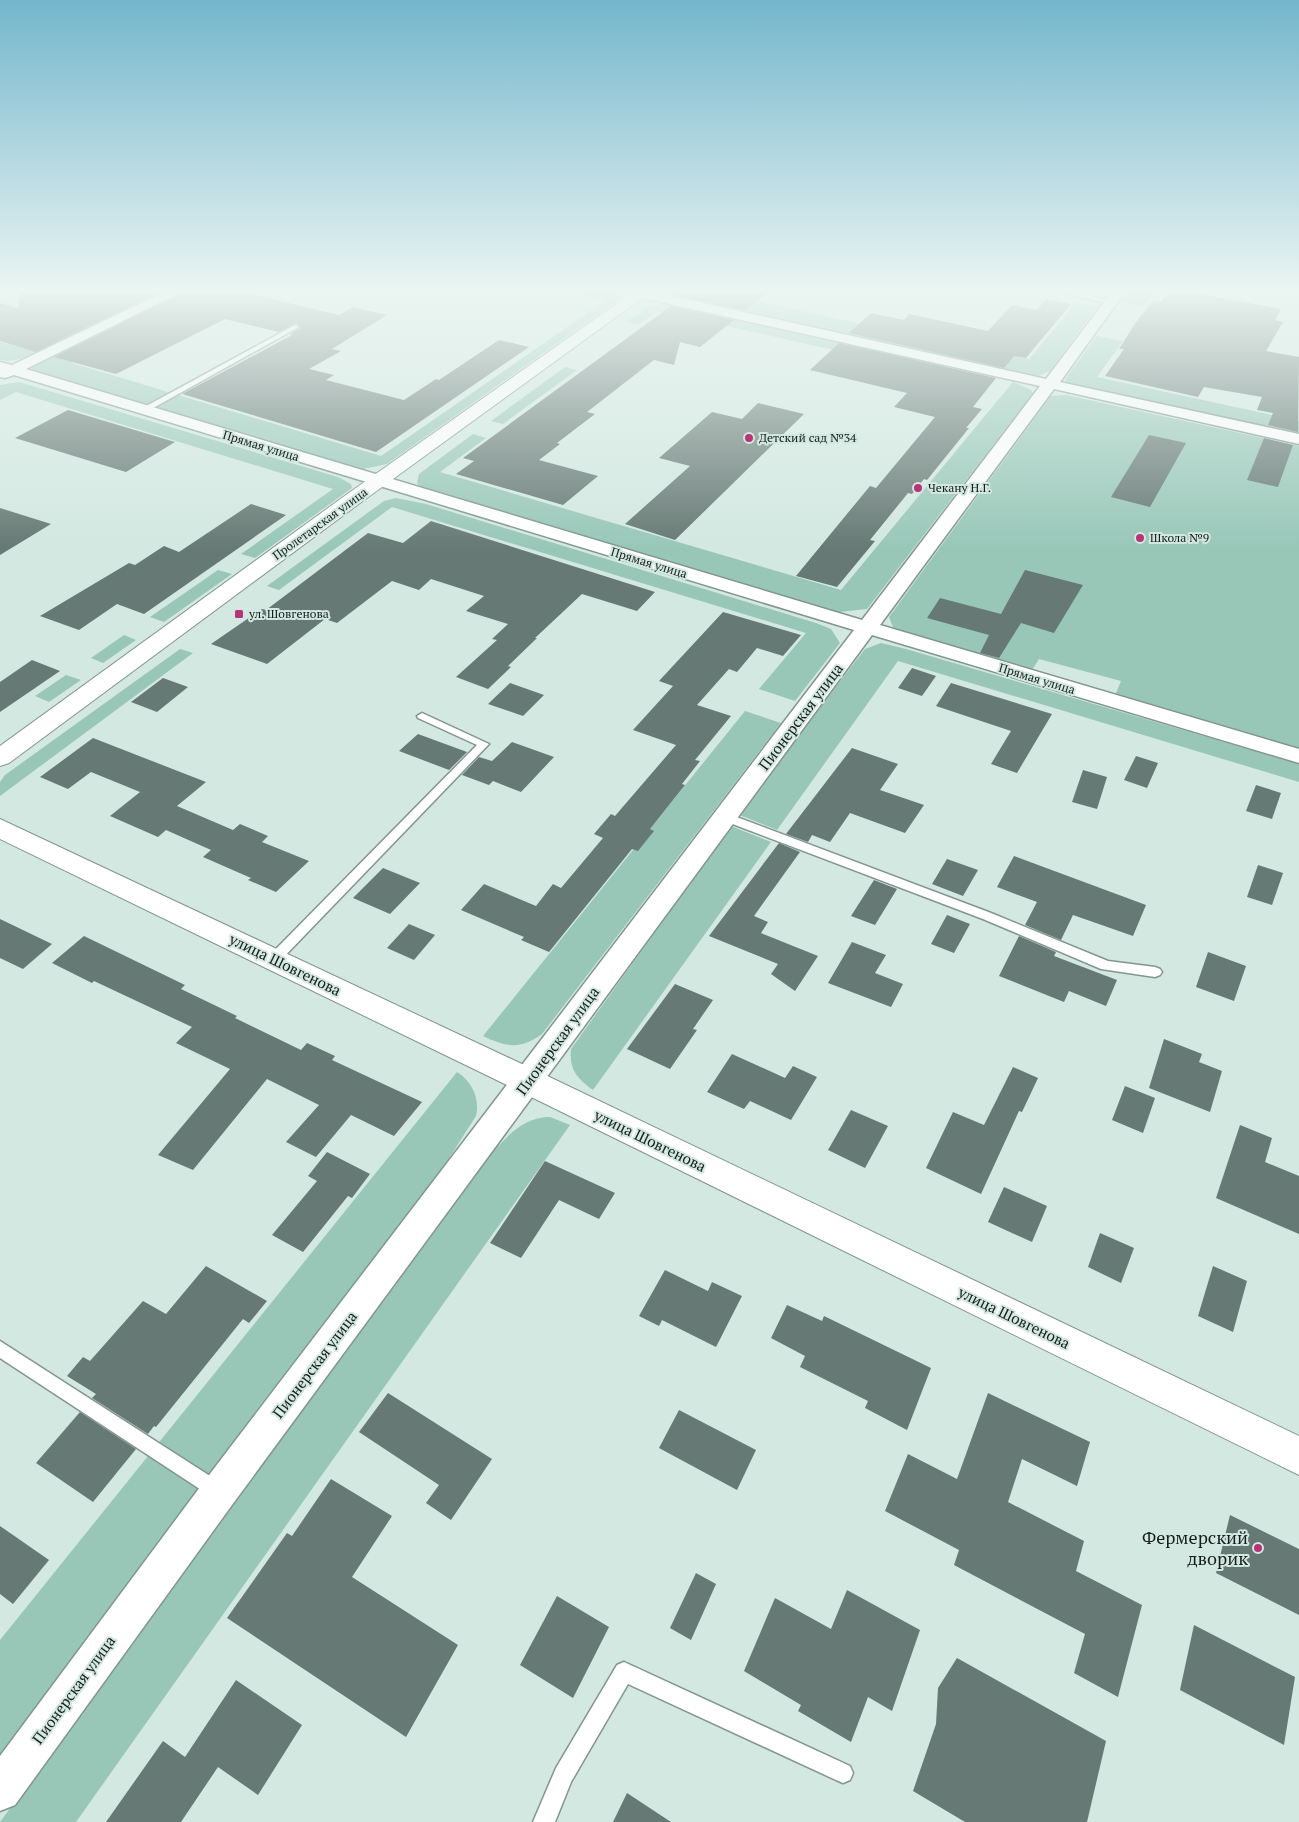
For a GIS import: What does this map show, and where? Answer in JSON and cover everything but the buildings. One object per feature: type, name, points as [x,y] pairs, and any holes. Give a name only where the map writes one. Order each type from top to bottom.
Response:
[{"type":"street","name":"Прямая улица","points":[[29,378],[143,410],[378,482],[1299,756]]},
{"type":"street","name":"Пролетарская улица","points":[[0,758],[523,378]]},
{"type":"street","points":[[1021,378],[1299,439]]},
{"type":"street","name":"Пионерская улица","points":[[0,1790],[219,1492],[726,817],[1053,378]]},
{"type":"street","name":"улица Шовгенова","points":[[0,828],[528,1081],[1299,1456]]},
{"type":"lane","points":[[143,410],[202,378]]},
{"type":"lane","points":[[274,959],[484,744],[422,716]]},
{"type":"lane","points":[[726,817],[987,916],[1106,966],[1155,972]]},
{"type":"lane","points":[[0,1349],[219,1492]]},
{"type":"lane","points":[[544,1822],[563,1775],[624,1672],[843,1773]]},
{"type":"green space","points":[[54,378],[122,378],[381,456],[494,378],[508,378],[387,464],[363,469]]},
{"type":"green space","points":[[550,378],[566,378],[503,424],[491,421]]},
{"type":"green space","points":[[1102,378],[1299,421],[1299,436],[1080,388],[1065,379]]},
{"type":"green space","points":[[19,382],[338,477],[351,484],[352,488],[255,558],[241,554],[333,489],[16,392],[0,400],[0,385]]},
{"type":"green space","points":[[1013,382],[1031,390],[1033,393],[867,609],[839,612],[826,609],[419,486],[417,483],[419,474],[473,434],[486,438],[440,472],[841,590]]},
{"type":"green space","name":"Школа №9","points":[[1066,395],[1299,446],[1299,751],[1114,698],[1121,681],[1039,659],[1032,670],[901,632],[893,627],[889,617],[1051,396]]},
{"type":"green space","points":[[396,498],[426,504],[816,623],[831,629],[840,643],[795,701],[759,689],[806,633],[392,507],[279,590],[267,586],[384,501]]},
{"type":"green space","points":[[218,570],[232,574],[164,622],[150,617]]},
{"type":"green space","points":[[124,635],[136,640],[103,663],[91,658]]},
{"type":"green space","points":[[881,643],[1299,764],[1299,782],[898,661],[777,830],[737,814],[865,649]]},
{"type":"green space","points":[[180,649],[193,653],[0,796],[0,782],[5,775]]},
{"type":"green space","points":[[66,675],[81,680],[49,702],[35,696]]},
{"type":"green space","points":[[745,711],[781,723],[542,1034],[520,1045],[499,1043],[483,1036]]},
{"type":"green space","points":[[731,826],[771,842],[593,1090],[575,1073],[571,1062],[571,1049]]},
{"type":"green space","points":[[457,1072],[471,1085],[476,1097],[477,1110],[476,1116],[446,1163],[0,1756],[0,1640]]},
{"type":"green space","points":[[550,1117],[570,1125],[76,1822],[0,1822],[494,1151],[519,1127],[533,1120]]},
{"type":"place","name":"Детский сад №34","points":[[749,438]]},
{"type":"place","name":"Чекану Н.Г.","points":[[918,488]]},
{"type":"place","name":"Школа №9","points":[[1140,538]]},
{"type":"place","name":"ул. Шовгенова","points":[[239,614]]},
{"type":"place","name":"Фермерский дворик","points":[[1258,1548]]}]
